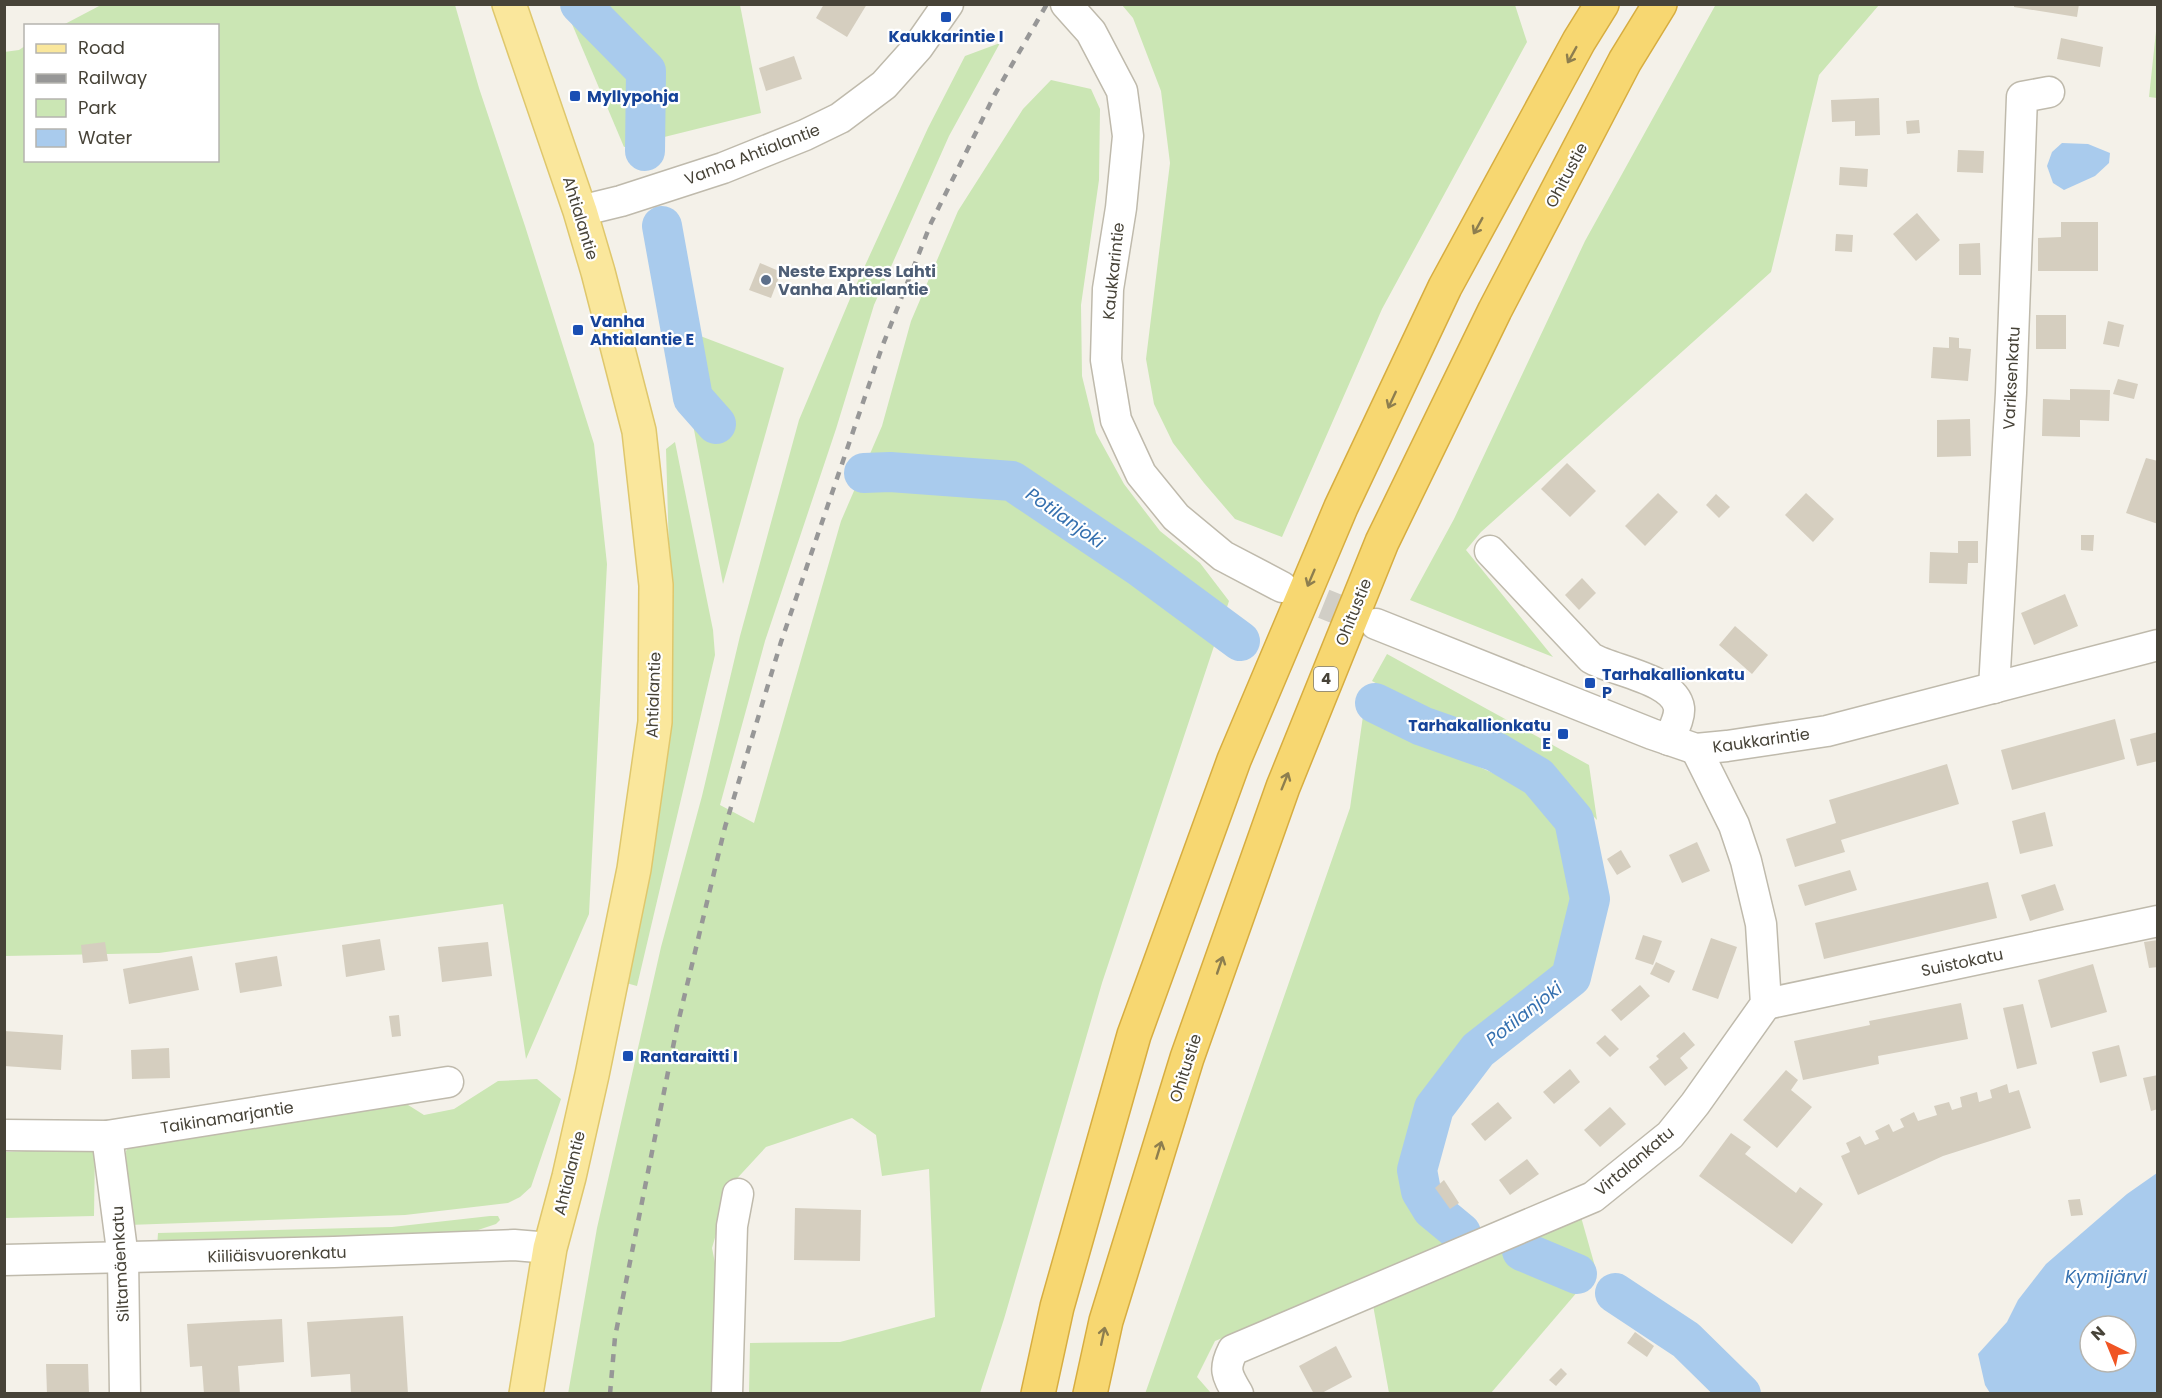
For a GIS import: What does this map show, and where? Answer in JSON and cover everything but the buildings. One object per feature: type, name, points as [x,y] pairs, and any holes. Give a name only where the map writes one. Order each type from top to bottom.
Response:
[{"type":"highway","points":[[1038,1394],[1057,1307],[1134,1035],[1234,760],[1341,507],[1445,286],[1602,4]]},
{"type":"highway","name":"Ohitustie","points":[[1090,1394],[1106,1321],[1187,1058],[1283,787],[1382,542],[1495,310],[1625,61],[1660,4]]},
{"type":"main road","name":"Ahtialantie","points":[[509,4],[580,211],[639,431],[656,585],[655,722],[634,869],[592,1075],[550,1248],[526,1394]]},
{"type":"street","name":"Vanha Ahtialantie","points":[[580,211],[621,201],[723,168],[805,135],[840,118],[884,85],[918,47],[948,4]]},
{"type":"street","name":"Kaukkarintie","points":[[1066,4],[1091,32],[1122,92],[1128,136],[1108,289],[1106,360],[1116,420],[1141,474],[1176,517],[1223,556],[1282,587]]},
{"type":"street","name":"Variksenkatu","points":[[1994,688],[2011,393],[2022,97],[2049,92]]},
{"type":"street","points":[[1490,551],[1591,658],[1603,665],[1646,678],[1668,690],[1676,698],[1682,744],[1734,825],[1746,861],[1761,924],[1766,1004]]},
{"type":"street","name":"Kaukkarintie","points":[[1376,624],[1682,744],[1727,746],[1827,731],[2157,645]]},
{"type":"street","name":"Suistokatu","points":[[1766,1004],[2157,921]]},
{"type":"street","name":"Virtalankatu","points":[[1233,1385],[1227,1364],[1233,1350],[1593,1197],[1670,1135],[1695,1104],[1766,1004]]},
{"type":"street","name":"Taikinamarjantie","points":[[4,1135],[107,1136],[448,1082]]},
{"type":"street","name":"Siltamäenkatu","points":[[107,1136],[123,1258],[125,1394]]},
{"type":"street","points":[[727,1394],[732,1226],[738,1194]]},
{"type":"street","name":"Kiiliäisvuorenkatu","points":[[4,1260],[514,1245],[550,1248]]},
{"type":"green space","points":[[1716,4],[1879,5],[1819,75],[1771,272],[1481,532],[1466,550],[1553,657],[1410,600],[1454,519],[1585,241]]},
{"type":"green space","points":[[101,5],[455,5],[479,88],[594,444],[607,564],[589,914],[526,1059],[503,904],[159,953],[5,956],[4,52],[19,50],[24,47],[24,162],[219,162],[219,24],[65,24]]},
{"type":"green space","points":[[564,5],[740,5],[761,113],[624,147]]},
{"type":"green space","points":[[1122,5],[1515,5],[1527,42],[1382,309],[1282,537],[1235,519],[1173,443],[1154,404],[1146,359],[1170,163],[1161,91],[1133,18]]},
{"type":"green space","points":[[2157,22],[2158,98],[2149,97]]},
{"type":"green space","points":[[1000,43],[949,136],[874,305],[836,429],[765,641],[720,805],[754,823],[841,521],[882,426],[911,321],[958,211],[1023,109],[1051,80],[1091,89],[1100,109],[1099,180],[1081,305],[1082,376],[1096,433],[1124,484],[1160,531],[1200,563],[1229,601],[1102,983],[1004,1319],[980,1393],[749,1393],[750,1343],[840,1342],[935,1317],[929,1169],[882,1176],[876,1135],[852,1118],[766,1147],[730,1186],[712,1248],[720,1288],[720,1393],[568,1394],[597,1228],[661,947],[702,796],[740,636],[799,420],[852,294],[928,128],[965,56]]},
{"type":"green space","points":[[695,334],[784,368],[723,584],[692,419]]},
{"type":"green space","points":[[675,442],[713,630],[715,655],[637,986],[626,983],[634,947],[673,689],[666,449]]},
{"type":"green space","points":[[1387,654],[1589,765],[1597,820],[1532,754],[1427,711],[1372,681]]},
{"type":"green space","points":[[1363,716],[1534,791],[1561,830],[1574,895],[1553,973],[1462,1041],[1423,1106],[1404,1198],[1458,1243],[1215,1341],[1197,1377],[1211,1393],[1145,1394],[1350,808]]},
{"type":"green space","points":[[537,1079],[561,1099],[531,1187],[520,1197],[508,1203],[405,1215],[128,1225],[126,1151],[132,1142],[397,1098],[424,1115],[454,1109],[498,1081]]},
{"type":"green space","points":[[95,1148],[94,1216],[5,1218],[4,1152]]},
{"type":"green space","points":[[498,1216],[500,1220],[496,1224],[469,1233],[157,1248],[158,1233],[392,1227]]},
{"type":"green space","points":[[1581,1217],[1596,1270],[1491,1393],[1389,1393],[1373,1305]]},
{"type":"water","points":[[2062,143],[2088,144],[2110,153],[2109,163],[2095,176],[2064,190],[2053,183],[2047,166],[2052,152]]},
{"type":"water","name":"Kymijärvi","points":[[2157,1173],[2157,1393],[1990,1393],[1985,1385],[1978,1354],[2007,1322],[2018,1300],[2046,1264],[2127,1194]]},
{"type":"waterway","name":"Potilanjoki","points":[[580,4],[646,71],[645,151]]},
{"type":"waterway","name":"Potilanjoki","points":[[662,226],[693,398],[716,424]]},
{"type":"waterway","name":"Potilanjoki","points":[[864,473],[890,472],[1012,481],[1140,567],[1240,641]]},
{"type":"waterway","name":"Potilanjoki","points":[[1375,703],[1422,726],[1496,752],[1538,777],[1574,820],[1590,899],[1571,977],[1478,1050],[1434,1108],[1417,1170],[1421,1191],[1432,1209],[1461,1233]]},
{"type":"waterway","name":"Potilanjoki","points":[[1522,1251],[1577,1274]]},
{"type":"waterway","name":"Potilanjoki","points":[[1615,1293],[1686,1340],[1741,1394]]},
{"type":"tunnel","points":[[1282,587],[1374,624]]},
{"type":"railway","points":[[610,1394],[615,1337],[677,1027],[725,827],[781,642],[882,347],[931,223],[995,94],[1047,4]]},
{"type":"place","name":"Kaukkarintie I","points":[[946,17]]},
{"type":"place","name":"Myllypohja","points":[[575,96]]},
{"type":"place","name":"Neste Express Lahti Vanha Ahtialantie","points":[[766,280]]},
{"type":"place","name":"Vanha Ahtialantie E","points":[[578,330]]},
{"type":"place","name":"Tarhakallionkatu P","points":[[1590,683]]},
{"type":"place","name":"Tarhakallionkatu E","points":[[1563,734]]},
{"type":"place","name":"Rantaraitti I","points":[[628,1056]]}]
